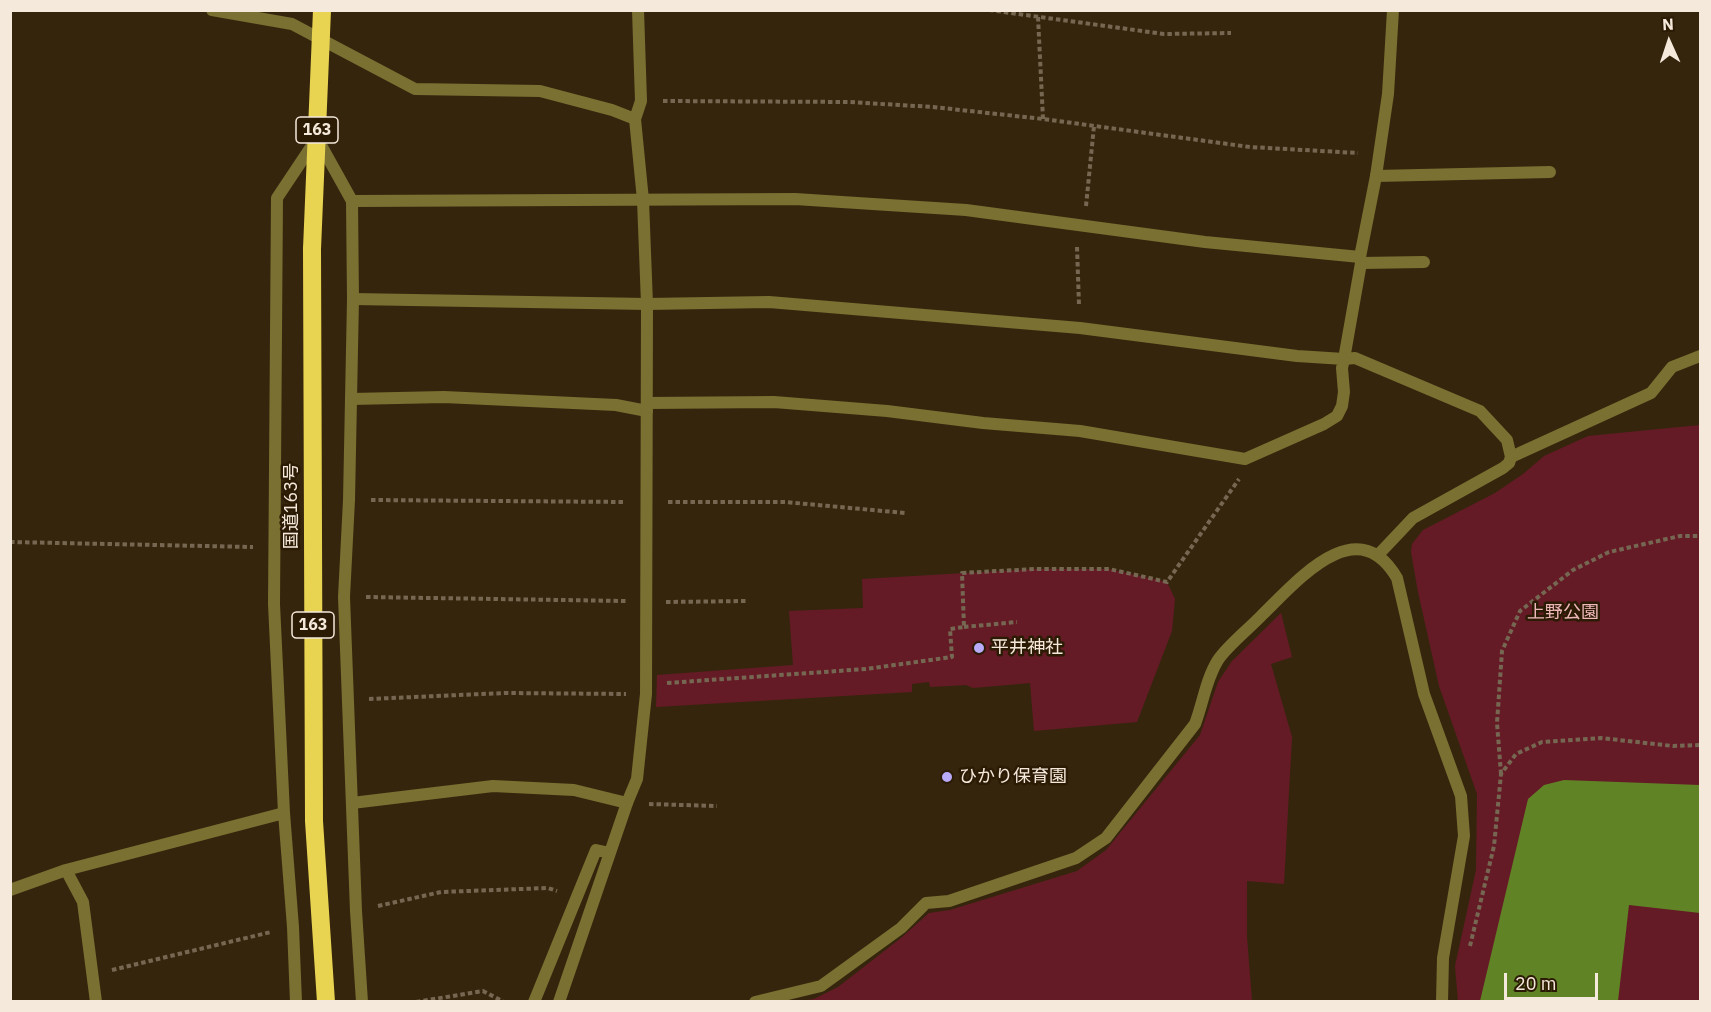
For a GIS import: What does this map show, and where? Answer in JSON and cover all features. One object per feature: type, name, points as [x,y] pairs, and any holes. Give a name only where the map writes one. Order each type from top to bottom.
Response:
[{"type":"highway","name":"国道163号","points":[[322,10],[312,249],[314,822],[326,1002]]},
{"type":"street","points":[[212,10],[292,24],[415,89],[540,91],[612,110],[635,119]]},
{"type":"street","points":[[558,1002],[637,779],[646,685],[647,304],[643,200],[635,119],[641,101],[638,10]]},
{"type":"street","points":[[351,399],[444,397],[647,407],[774,402],[1080,431],[1245,459],[1324,424],[1337,416],[1342,406],[1344,392],[1342,368],[1380,154],[1388,94],[1393,10]]},
{"type":"street","points":[[296,1002],[274,604],[277,198],[317,138],[352,201],[351,399],[344,597],[356,911],[362,1002]]},
{"type":"street","points":[[1376,176],[1550,172]]},
{"type":"street","points":[[352,201],[795,200],[966,210],[1361,260],[1424,262]]},
{"type":"street","points":[[353,299],[647,304],[769,302],[1080,328],[1297,356],[1355,358],[1480,411],[1507,440],[1511,458],[1503,468],[1413,518],[1378,555]]},
{"type":"street","points":[[1511,458],[1651,393],[1672,367],[1701,356]]},
{"type":"street","points":[[755,1002],[821,986],[901,928],[926,903],[949,901],[1046,870],[1076,858],[1106,838],[1194,724],[1203,704],[1210,676],[1219,658],[1299,579],[1320,563],[1337,553],[1364,549],[1378,555],[1391,566],[1397,578],[1424,694],[1461,796],[1464,836],[1443,958],[1442,1002]]},
{"type":"street","points":[[352,803],[493,786],[574,790],[627,803]]},
{"type":"street","points":[[10,890],[66,870],[284,813]]},
{"type":"street","points":[[534,1002],[596,850],[610,853]]},
{"type":"street","points":[[66,870],[83,902],[96,1002]]},
{"type":"path","points":[[988,10],[1164,34],[1231,33]]},
{"type":"path","points":[[1038,17],[1043,119]]},
{"type":"path","points":[[641,101],[849,102],[933,107],[1043,119],[1250,147],[1380,154]]},
{"type":"path","points":[[1080,328],[1080,226],[1094,126]]},
{"type":"path","points":[[964,627],[962,573],[1035,569],[1108,569],[1167,582],[1246,468],[1245,459]]},
{"type":"path","points":[[1470,947],[1494,846],[1501,774],[1497,723],[1502,651],[1520,610],[1572,570],[1609,552],[1680,536],[1701,536]]},
{"type":"path","points":[[10,542],[274,548]]},
{"type":"path","points":[[344,597],[646,602],[748,601]]},
{"type":"path","points":[[348,700],[505,693],[625,695],[646,685],[866,669],[952,657],[950,629],[1017,622]]},
{"type":"path","points":[[1501,774],[1516,754],[1542,742],[1601,738],[1672,746],[1701,745]]},
{"type":"path","points":[[627,803],[717,806]]},
{"type":"path","points":[[356,911],[441,892],[548,888],[578,897]]},
{"type":"path","points":[[93,974],[293,927]]},
{"type":"path","points":[[416,1002],[483,991],[504,1002]]},
{"type":"green space","name":"上野公園","points":[[1700,425],[1700,1001],[1458,1001],[1455,966],[1476,870],[1477,794],[1439,686],[1418,592],[1411,552],[1412,544],[1423,530],[1495,493],[1544,456],[1588,436]]},
{"type":"green space","name":"平井神社","points":[[1035,569],[1109,569],[1167,582],[1175,599],[1172,631],[1137,722],[1034,731],[1030,683],[973,688],[966,685],[930,687],[929,682],[912,684],[912,692],[656,707],[657,675],[793,665],[789,611],[863,608],[862,579]]},
{"type":"green space","points":[[1281,613],[1292,657],[1271,664],[1292,737],[1284,884],[1247,881],[1247,937],[1252,1001],[801,1001],[814,999],[838,987],[929,913],[950,910],[1077,871],[1106,850],[1200,735],[1218,682],[1232,661]]},
{"type":"shaded area","points":[[1564,780],[1700,785],[1700,913],[1629,905],[1618,1001],[1480,1001],[1528,799],[1544,785]]},
{"type":"place","name":"平井神社","points":[[979,648]]},
{"type":"place","name":"ひかり保育園","points":[[947,777]]}]
